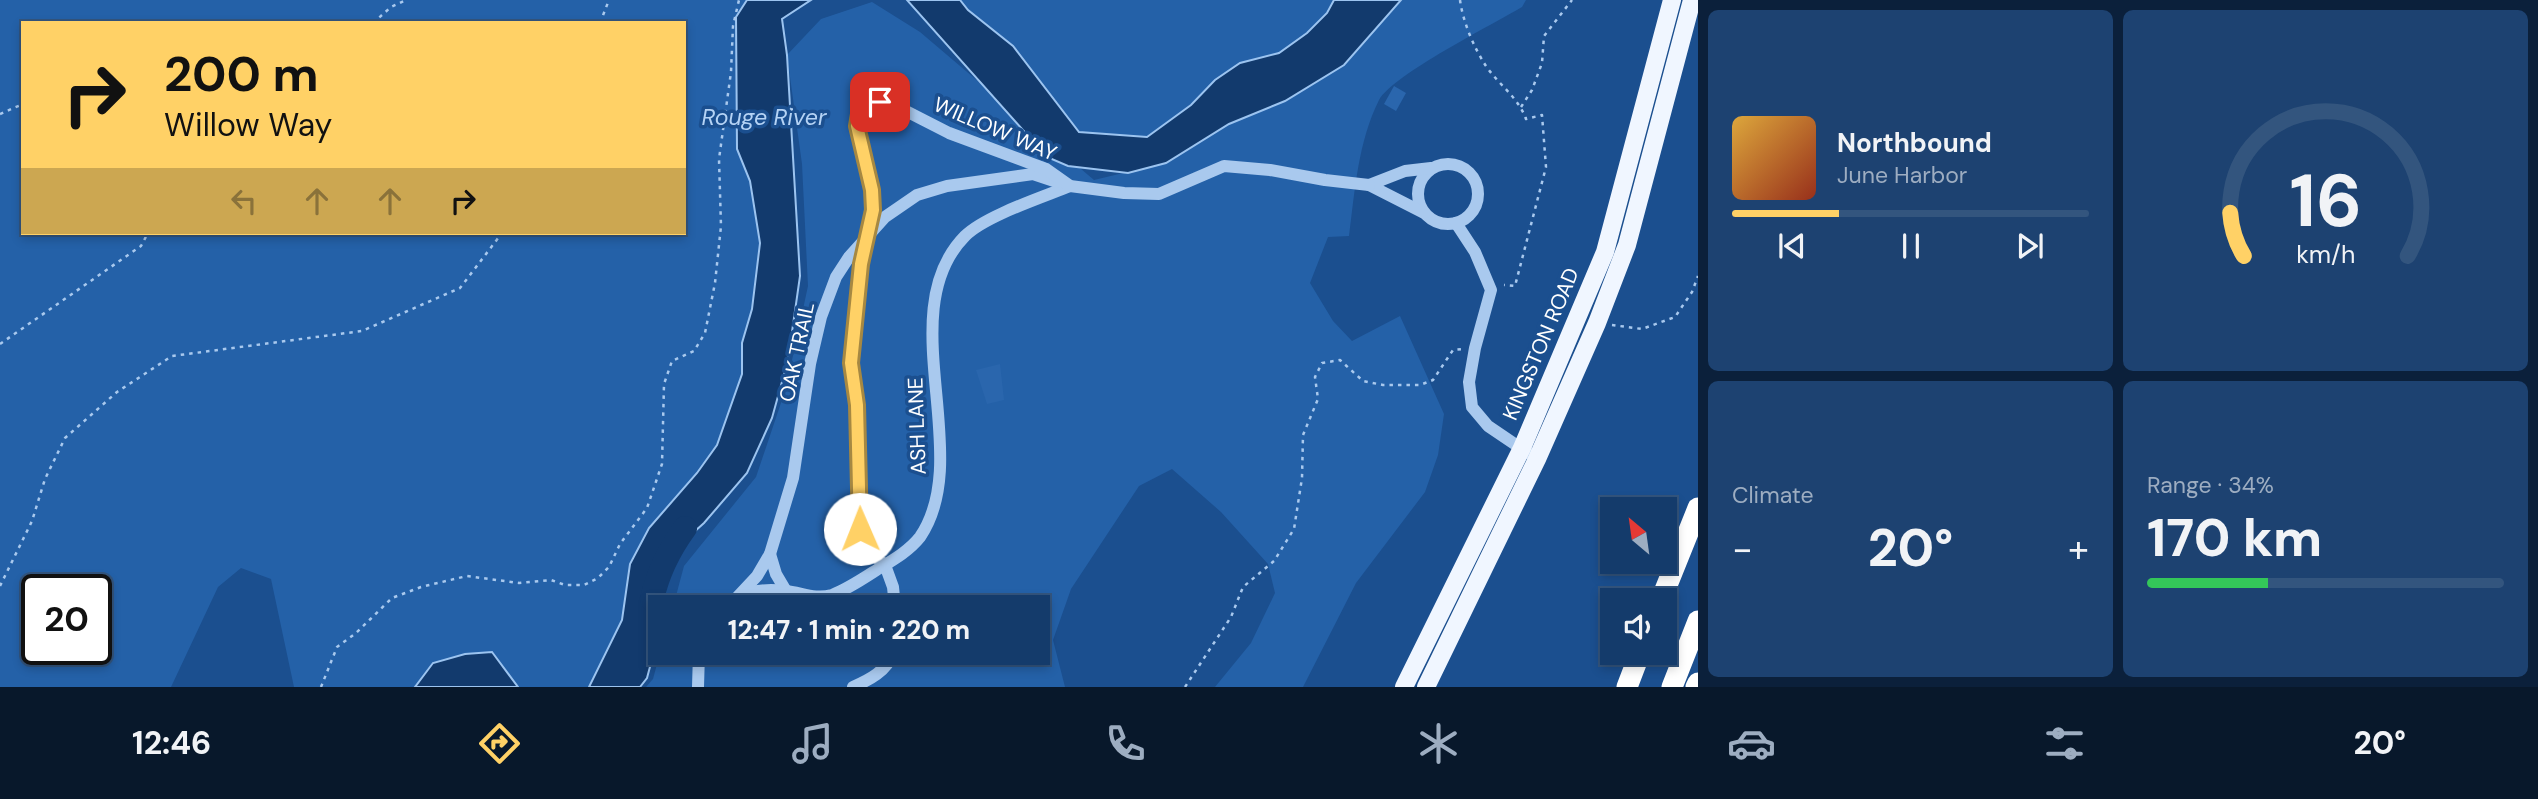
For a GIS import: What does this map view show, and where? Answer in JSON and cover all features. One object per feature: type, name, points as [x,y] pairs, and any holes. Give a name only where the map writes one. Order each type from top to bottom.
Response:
[{"type":"highway","points":[[1666,588],[1698,508]]},
{"type":"highway","points":[[1672,687],[1698,621]]},
{"type":"highway","points":[[1627,687],[1635,665]]},
{"type":"main road","name":"KINGSTON ROAD","points":[[1404,687],[1522,448],[1605,252],[1670,8]]},
{"type":"main road","name":"KINGSTON ROAD","points":[[1426,687],[1537,459],[1597,323],[1627,245],[1690,8]]},
{"type":"lane","name":"WILLOW WAY","points":[[893,595],[885,565],[869,551],[860,529],[857,405],[851,363],[859,278],[873,210],[872,190],[857,126],[859,114],[867,105],[880,102],[902,109],[949,132],[1046,169],[1070,186],[1159,194],[1224,166],[1369,185],[1424,213]]},
{"type":"lane","points":[[1452,164],[1462,167],[1476,182],[1478,202],[1473,212],[1456,223],[1438,223],[1424,213],[1418,195],[1419,184],[1432,168],[1452,164]]},
{"type":"lane","name":"WILLOW WAY","points":[[1369,185],[1405,171],[1432,168]]},
{"type":"lane","name":"OAK TRAIL","points":[[741,595],[770,554],[793,478],[810,364],[821,317],[836,277],[849,257],[885,217],[917,195],[947,186],[1032,174],[1070,186]]},
{"type":"lane","name":"ASH LANE","points":[[741,595],[757,590],[786,591],[815,597],[831,594],[857,583],[902,554],[919,537],[933,508],[940,478],[933,339],[936,298],[946,261],[966,234],[988,221],[1070,186]]},
{"type":"lane","points":[[1456,223],[1475,252],[1491,290],[1469,382],[1472,407],[1488,426],[1537,459]]},
{"type":"lane","points":[[770,554],[776,574],[786,591]]},
{"type":"lane","points":[[698,687],[699,665]]},
{"type":"lane","points":[[853,687],[879,673],[885,665]]},
{"type":"path","points":[[375,21],[391,7],[406,0]]},
{"type":"path","points":[[601,21],[609,0]]},
{"type":"path","points":[[321,687],[337,647],[356,633],[392,597],[467,576],[519,583],[551,580],[565,585],[584,585],[609,568],[621,544],[647,508],[662,464],[664,384],[672,361],[694,351],[705,333],[715,283],[721,226],[719,159],[731,72],[733,26],[739,0]]},
{"type":"path","points":[[1521,107],[1532,90],[1542,63],[1544,36],[1572,0]]},
{"type":"path","points":[[1460,1],[1465,22],[1486,66],[1521,107],[1526,119],[1542,114],[1546,167],[1515,286],[1502,285],[1491,290]]},
{"type":"path","points":[[0,114],[21,105]]},
{"type":"path","points":[[0,344],[141,246],[147,235]]},
{"type":"path","points":[[0,586],[32,521],[45,479],[65,438],[117,392],[172,356],[362,331],[460,288],[500,235]]},
{"type":"path","points":[[1597,323],[1642,330],[1675,317],[1692,292],[1698,276]]},
{"type":"path","points":[[1185,687],[1231,617],[1243,587],[1274,561],[1294,529],[1302,478],[1303,435],[1318,399],[1315,377],[1322,363],[1340,360],[1363,381],[1383,385],[1420,385],[1433,380],[1453,350],[1475,348]]},
{"type":"shaded area","points":[[0,0],[747,0],[736,17],[737,149],[750,181],[760,243],[752,309],[742,343],[742,374],[717,445],[697,473],[649,528],[630,564],[622,620],[589,687],[518,687],[492,652],[433,663],[415,687],[294,687],[271,579],[241,568],[218,587],[171,687],[0,687]]},
{"type":"shaded area","points":[[960,0],[1334,0],[1327,13],[1307,33],[1279,53],[1240,63],[1215,80],[1191,105],[1147,137],[1079,132],[1013,46],[968,10]]},
{"type":"shaded area","points":[[1401,0],[1526,0],[1522,7],[1403,77],[1379,100],[1362,149],[1349,236],[1328,237],[1310,283],[1333,321],[1352,341],[1400,316],[1444,414],[1438,455],[1425,492],[1356,583],[1303,687],[1215,687],[1251,643],[1275,593],[1268,564],[1221,512],[1172,469],[1139,486],[1071,589],[1053,640],[1065,687],[646,687],[653,679],[657,665],[1050,665],[1050,595],[676,595],[684,566],[756,477],[786,388],[808,286],[802,164],[787,55],[821,19],[872,2],[920,32],[1094,180],[1169,162],[1229,124],[1285,101],[1344,65]]},
{"type":"water","name":"Rouge River","points":[[747,0],[811,0],[782,19],[787,55],[800,276],[788,360],[772,418],[747,473],[704,523],[664,559],[657,595],[648,595],[648,665],[650,665],[647,678],[640,687],[589,687],[622,620],[630,564],[649,528],[697,473],[717,445],[742,374],[742,343],[752,309],[760,243],[750,181],[737,149],[736,17]]},
{"type":"water","points":[[907,0],[960,0],[968,10],[1013,46],[1079,132],[1147,137],[1191,105],[1215,80],[1240,63],[1279,53],[1307,33],[1327,13],[1334,0],[1401,0],[1344,65],[1285,101],[1229,124],[1166,163],[1128,173],[1068,166],[1047,157]]},
{"type":"water","points":[[492,652],[518,687],[415,687],[433,663],[465,654]]},
{"type":"building","points":[[1394,86],[1406,93],[1396,111],[1384,104]]},
{"type":"building","points":[[1000,364],[1004,400],[987,404],[976,370]]},
{"type":"waterway","name":"Rouge River","points":[[653,595],[665,562],[685,528]]},
{"type":"route","points":[[860,529],[857,405],[851,363],[855,305],[873,210],[872,190],[857,126],[859,114],[867,105],[880,102]]}]
